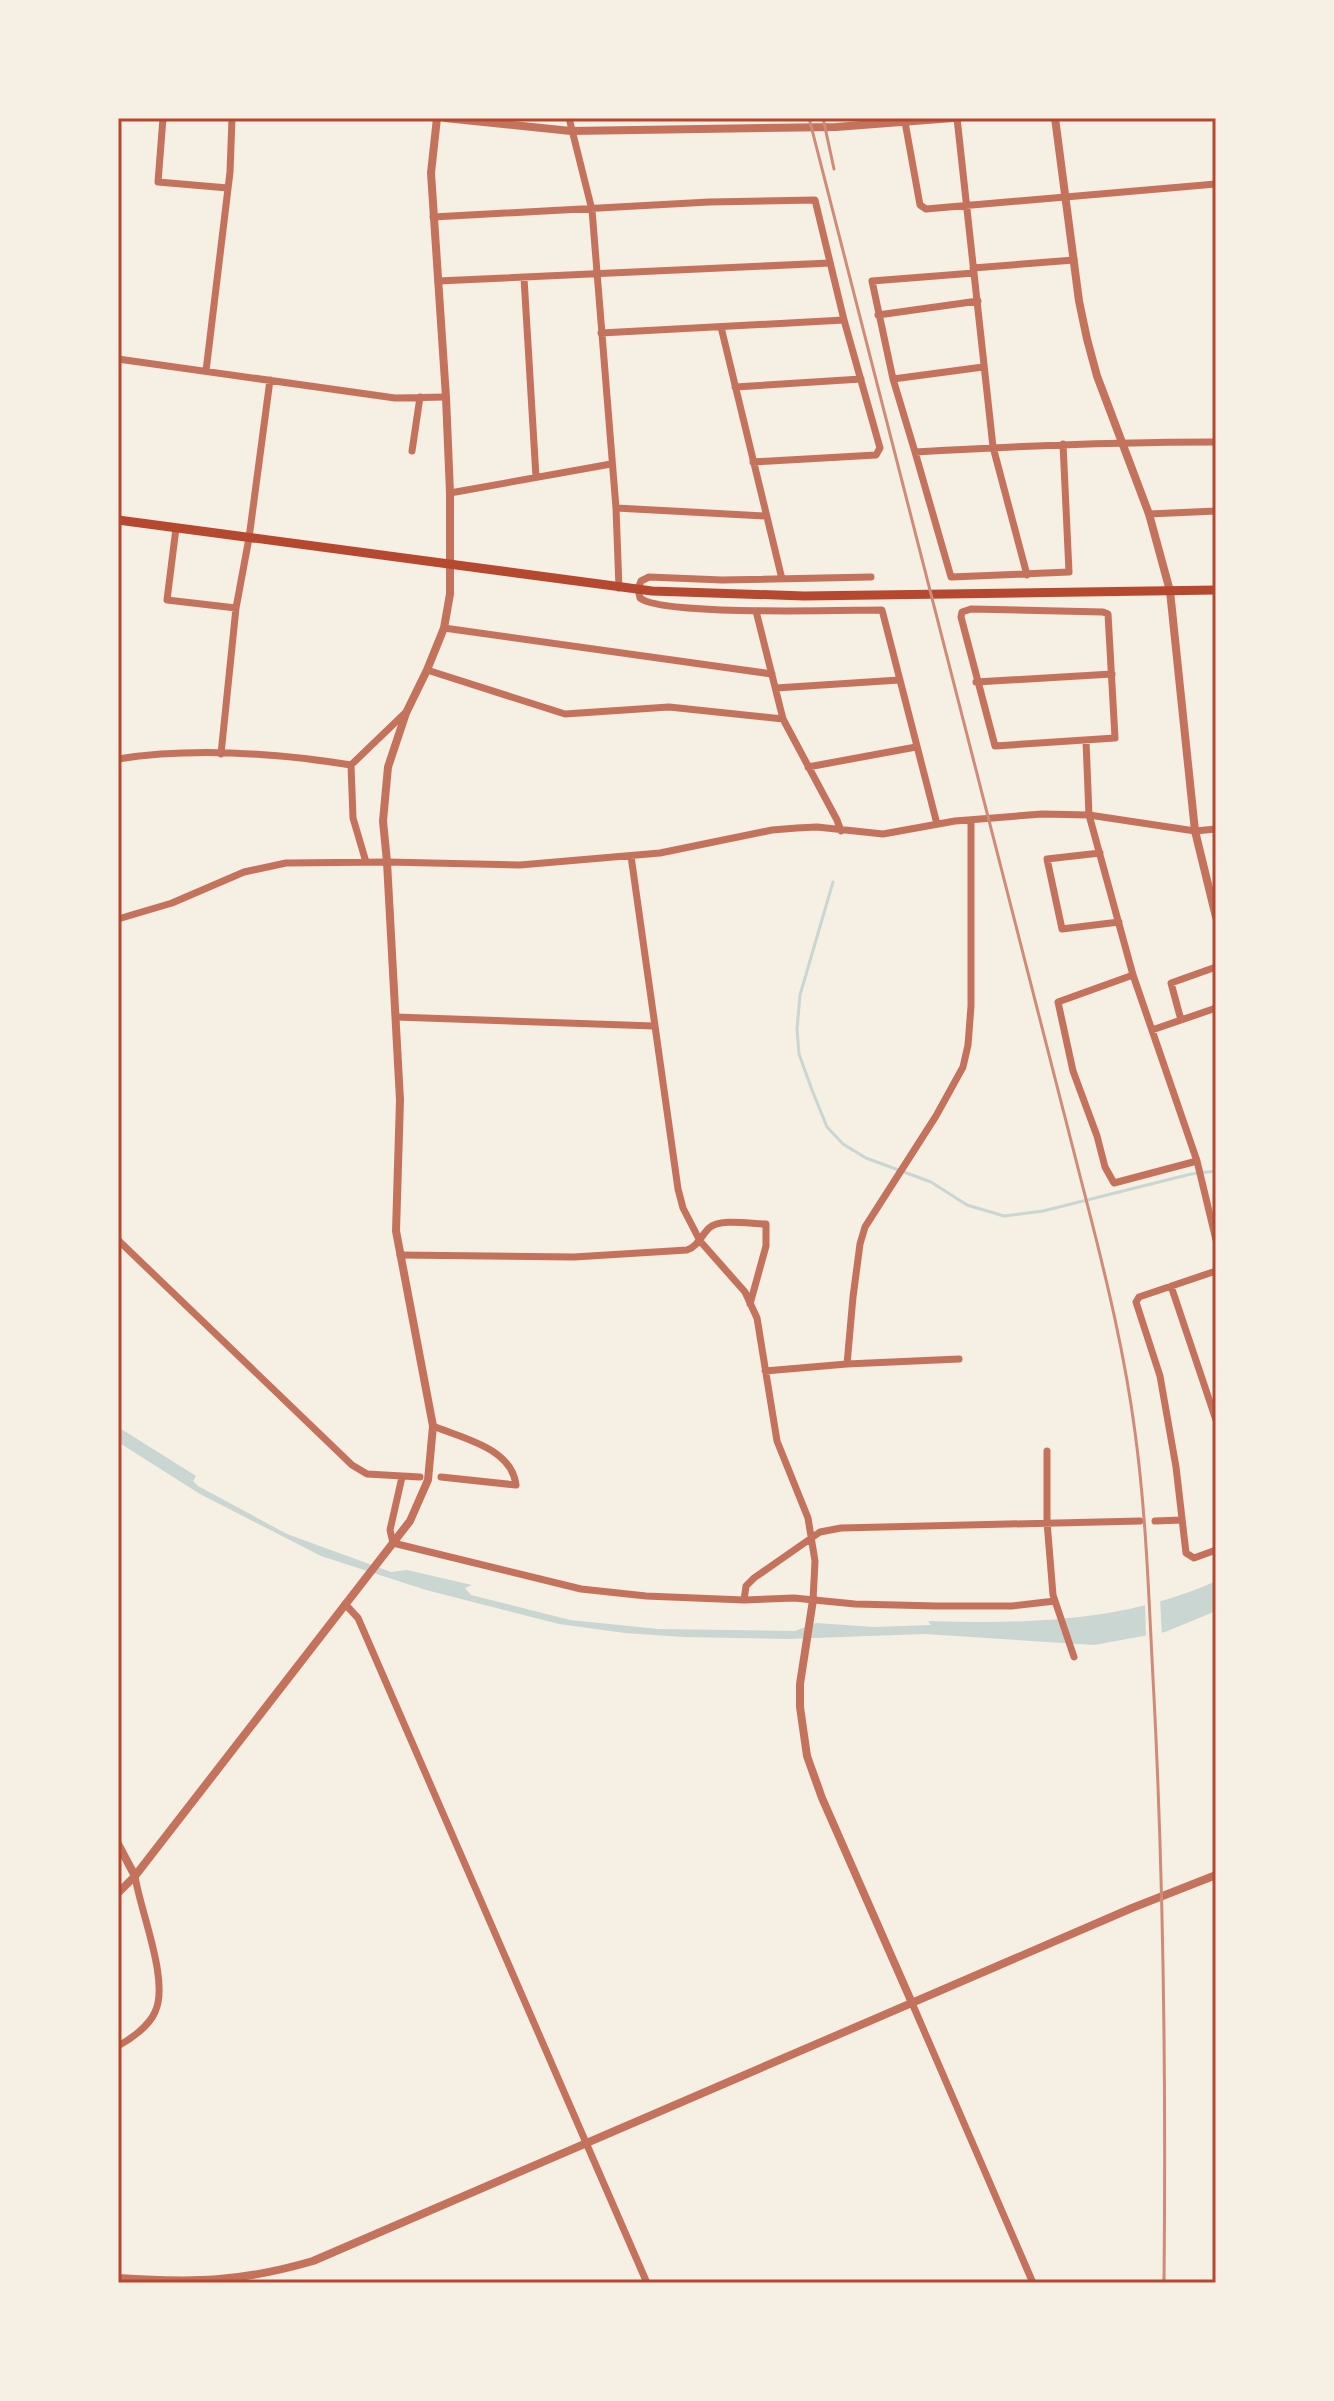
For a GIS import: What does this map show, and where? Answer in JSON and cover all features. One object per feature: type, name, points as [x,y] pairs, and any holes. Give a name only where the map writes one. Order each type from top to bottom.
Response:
[{"type":"main road","points":[[118,520],[652,591],[804,596],[1216,590]]},
{"type":"street","points":[[163,118],[158,182],[228,188]]},
{"type":"street","points":[[206,371],[228,188],[232,118]]},
{"type":"street","points":[[118,1893],[135,1876],[410,1521],[423,1495],[431,1465],[433,1426],[400,1255],[396,1196],[400,1100],[383,821],[388,767],[406,713],[444,628],[450,594],[446,397],[431,173],[437,118]]},
{"type":"street","points":[[445,118],[509,122],[571,131],[836,127],[881,121],[955,118],[993,447],[1027,575]]},
{"type":"street","points":[[569,118],[592,210],[616,508],[619,588]]},
{"type":"street","points":[[1055,118],[1079,301],[1090,351],[1149,514],[1170,591],[1195,831],[1216,917]]},
{"type":"street","points":[[905,122],[920,205],[926,209],[1216,184]]},
{"type":"street","points":[[433,217],[709,202],[815,200],[880,448],[876,455],[753,462]]},
{"type":"street","points":[[1063,444],[1069,572],[951,577],[893,379],[872,281],[1074,260]]},
{"type":"street","points":[[438,281],[830,263]]},
{"type":"street","points":[[524,278],[536,477]]},
{"type":"street","points":[[878,315],[978,301]]},
{"type":"street","points":[[601,333],[844,320]]},
{"type":"street","points":[[721,327],[782,579]]},
{"type":"street","points":[[118,359],[395,398],[446,397]]},
{"type":"street","points":[[893,379],[983,367]]},
{"type":"street","points":[[735,387],[861,379]]},
{"type":"street","points":[[221,754],[236,608],[249,538],[270,380]]},
{"type":"street","points":[[412,451],[420,397]]},
{"type":"street","points":[[915,452],[1121,442],[1216,442]]},
{"type":"street","points":[[450,493],[611,464]]},
{"type":"street","points":[[616,508],[766,516]]},
{"type":"street","points":[[1149,514],[1216,511]]},
{"type":"street","points":[[176,528],[167,600],[236,608]]},
{"type":"street","points":[[871,577],[649,577],[641,581],[638,589],[640,598],[656,606],[756,611],[882,610],[937,824]]},
{"type":"street","points":[[971,609],[1103,612],[1109,618],[1115,738],[995,746],[976,682],[962,612],[971,609]]},
{"type":"street","points":[[756,611],[783,719],[841,831]]},
{"type":"street","points":[[444,628],[772,674]]},
{"type":"street","points":[[427,670],[565,714],[669,707],[783,719]]},
{"type":"street","points":[[976,682],[1112,674]]},
{"type":"street","points":[[776,688],[899,680]]},
{"type":"street","points":[[366,862],[353,818],[351,765],[406,713]]},
{"type":"street","points":[[1086,741],[1089,815],[1133,975],[1197,1161],[1216,1240]]},
{"type":"street","points":[[808,767],[916,747]]},
{"type":"street","points":[[118,759],[159,753],[274,755],[351,765]]},
{"type":"street","points":[[118,919],[172,903],[244,872],[286,863],[520,865],[631,856],[772,830],[817,827],[883,834],[937,824],[1042,814],[1089,815],[1195,831],[1216,829]]},
{"type":"street","points":[[847,1364],[853,1297],[865,1227],[942,1107],[963,1067],[971,1006],[971,821]]},
{"type":"street","points":[[1100,853],[1047,859],[1062,929],[1119,922]]},
{"type":"street","points":[[631,856],[683,1208],[700,1241],[745,1292],[757,1318],[777,1441],[808,1518],[815,1582],[805,1644],[800,1707],[807,1756],[822,1798],[1033,2283]]},
{"type":"street","points":[[1181,1020],[1171,983],[1216,967]]},
{"type":"street","points":[[1133,975],[1058,1002],[1073,1071],[1105,1167],[1114,1183],[1197,1161]]},
{"type":"street","points":[[1152,1030],[1216,1008]]},
{"type":"street","points":[[396,1017],[654,1026]]},
{"type":"street","points":[[400,1255],[505,1257],[687,1250],[694,1248],[711,1226],[719,1223],[766,1224],[766,1246],[750,1304]]},
{"type":"street","points":[[118,1240],[352,1465],[367,1474],[420,1477]]},
{"type":"street","points":[[1216,1271],[1139,1297],[1136,1302],[1160,1376],[1176,1467],[1185,1546],[1190,1557],[1194,1558],[1216,1550]]},
{"type":"street","points":[[1171,1286],[1216,1420]]},
{"type":"street","points":[[765,1371],[959,1359]]},
{"type":"street","points":[[433,1426],[491,1451],[512,1468],[516,1485],[441,1477]]},
{"type":"street","points":[[1047,1451],[1047,1522],[1055,1604],[1073,1655]]},
{"type":"street","points":[[391,1545],[391,1521],[402,1477]]},
{"type":"street","points":[[1155,1521],[1182,1520]]},
{"type":"street","points":[[744,1600],[746,1586],[754,1578],[820,1532],[841,1528],[1140,1521]]},
{"type":"street","points":[[391,1545],[581,1589],[646,1596],[937,1606],[1055,1604]]},
{"type":"street","points":[[345,1604],[358,1618],[647,2283]]},
{"type":"street","points":[[118,1844],[135,1876],[138,1900],[159,1971],[154,2015],[118,2046]]},
{"type":"street","points":[[118,2278],[200,2282],[261,2276],[313,2261],[1132,1908],[1216,1875]]},
{"type":"shaded area","points":[[118,1427],[196,1476],[193,1481],[198,1486],[287,1534],[391,1572],[407,1570],[472,1585],[465,1588],[471,1595],[570,1620],[658,1629],[795,1631],[816,1623],[874,1627],[931,1625],[928,1621],[1002,1622],[1075,1618],[1146,1605],[1216,1581],[1216,1611],[1165,1632],[1094,1645],[925,1634],[787,1639],[684,1637],[559,1624],[426,1590],[321,1556],[200,1494],[118,1442]]},
{"type":"pier","points":[[1160,1598],[1162,1637],[1146,1640],[1145,1601]]},
{"type":"waterway","points":[[833,882],[800,995],[797,1029],[799,1054],[812,1090],[827,1127],[843,1144],[866,1158],[931,1182],[967,1205],[1004,1216],[1043,1211],[1191,1174],[1216,1171]]},
{"type":"railway","points":[[809,118],[1095,1235],[1131,1404],[1145,1531],[1160,1843],[1164,1990],[1164,2283]]},
{"type":"railway","points":[[823,118],[834,169]]}]
